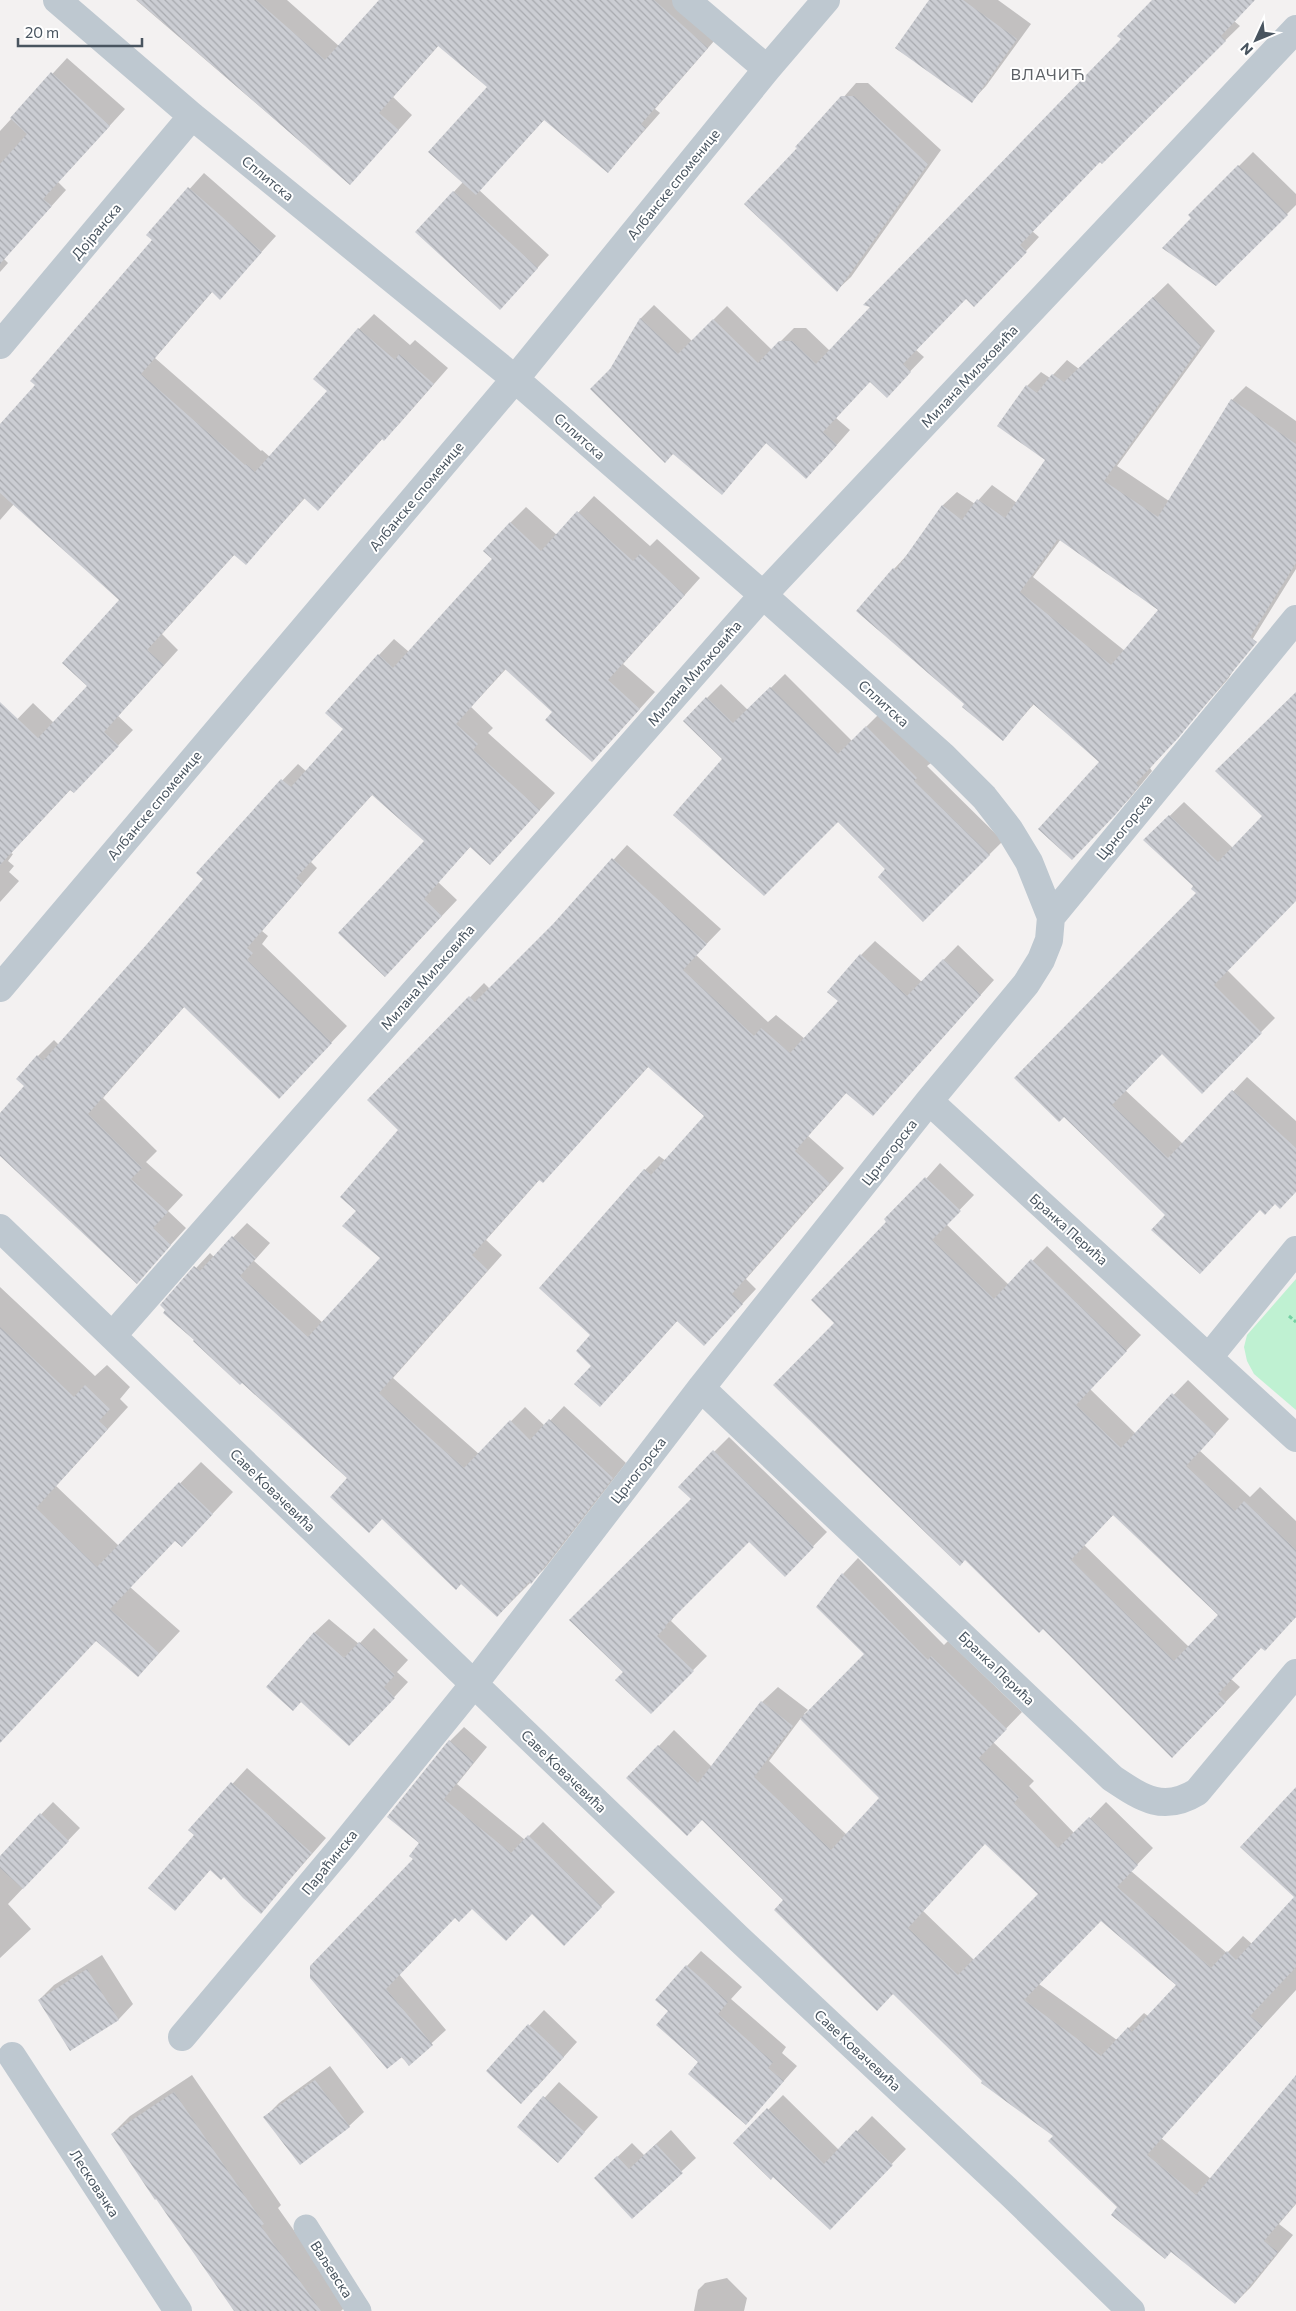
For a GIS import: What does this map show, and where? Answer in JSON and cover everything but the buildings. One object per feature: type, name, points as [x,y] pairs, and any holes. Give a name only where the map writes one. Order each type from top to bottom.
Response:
[{"type":"street","name":"Сплитска","points":[[57,0],[192,116],[514,379],[763,595],[943,756],[984,797],[1009,829],[1029,862],[1051,917]]},
{"type":"street","points":[[686,0],[767,69]]},
{"type":"street","name":"Албанске споменице","points":[[0,988],[514,379],[767,69],[826,0]]},
{"type":"street","name":"Милана Миљковића","points":[[113,1335],[763,595],[1296,29]]},
{"type":"street","name":"Дојранска","points":[[0,346],[192,116]]},
{"type":"street","name":"Црногорска","points":[[474,1684],[702,1388],[929,1101],[1026,984],[1041,960],[1049,940],[1051,917],[1296,619]]},
{"type":"street","name":"Бранка Перића","points":[[929,1101],[1296,1438]]},
{"type":"street","name":"Саве Ковачевића","points":[[0,1228],[730,1931],[1011,2194],[1131,2311]]},
{"type":"street","points":[[1209,1357],[1296,1250]]},
{"type":"street","name":"Бранка Перића","points":[[702,1388],[1112,1778],[1152,1801],[1182,1801],[1197,1792],[1296,1673]]},
{"type":"street","name":"Параћинска","points":[[182,2037],[335,1855],[474,1684]]},
{"type":"street","name":"Лесковачка","points":[[12,2056],[178,2311]]},
{"type":"lane","name":"Ваљевска","points":[[306,2228],[359,2311]]},
{"type":"green space","points":[[1296,1279],[1296,1410],[1254,1374],[1247,1361],[1244,1347],[1247,1335]]},
{"type":"district","name":"ВЛАЧИЋ","points":[[1048,73]]}]
